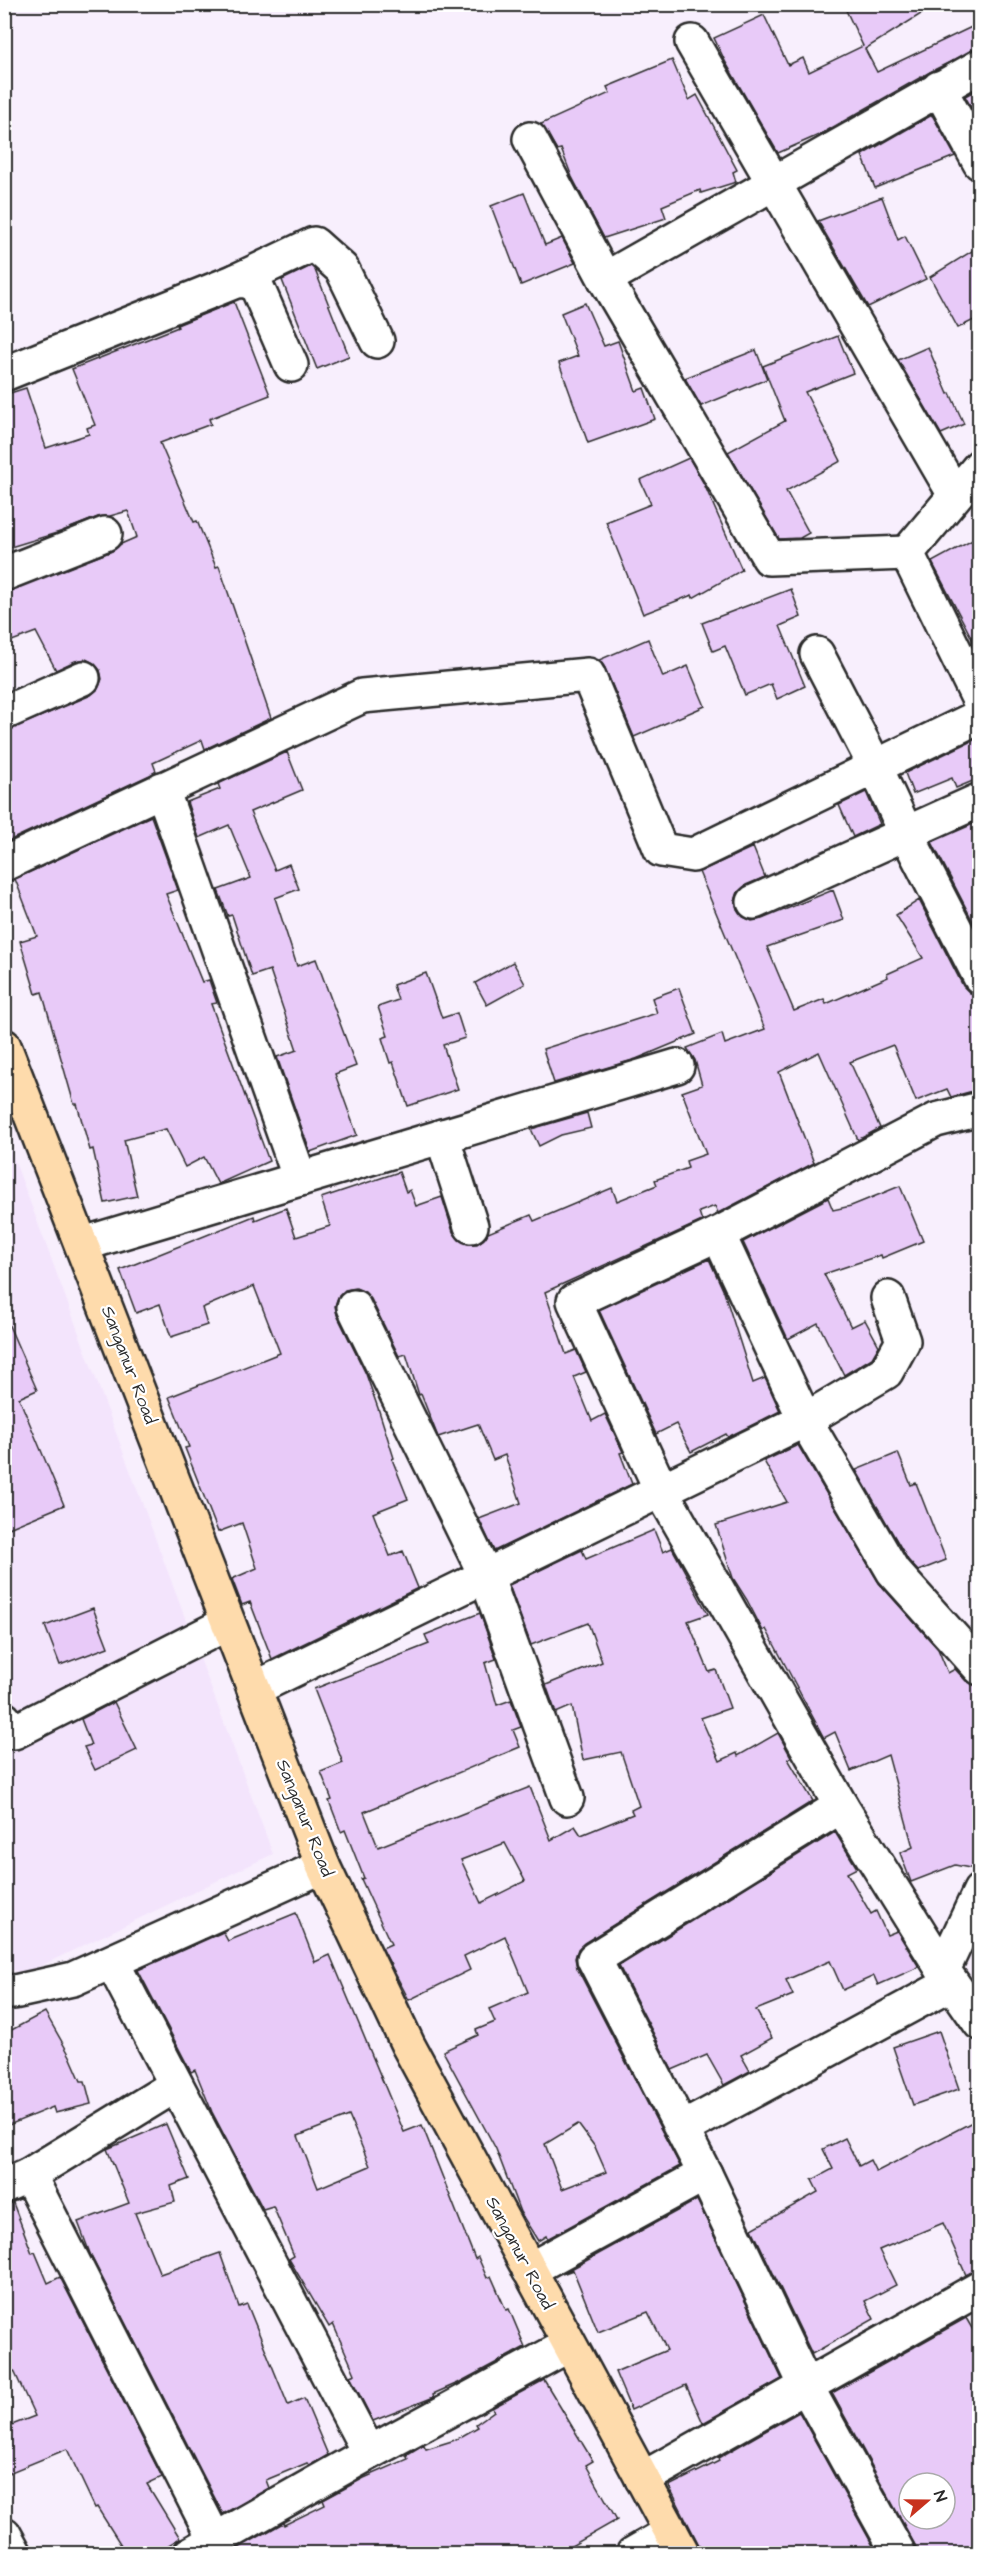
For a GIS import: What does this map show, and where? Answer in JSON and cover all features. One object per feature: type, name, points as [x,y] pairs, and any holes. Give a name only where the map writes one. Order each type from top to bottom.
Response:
[{"type":"main road","name":"Sanganur Road","points":[[4,1047],[83,1244],[323,1866],[408,2045],[677,2543]]},
{"type":"street","points":[[692,42],[955,495]]},
{"type":"street","points":[[605,279],[980,66]]},
{"type":"street","points":[[939,88],[980,163]]},
{"type":"street","points":[[530,139],[605,279],[769,558],[907,553],[980,466]]},
{"type":"street","points":[[4,374],[236,281],[314,244],[342,269],[377,341]]},
{"type":"street","points":[[236,281],[248,280],[257,287],[291,365]]},
{"type":"street","points":[[4,574],[105,534]]},
{"type":"street","points":[[907,553],[980,702]]},
{"type":"street","points":[[817,654],[980,977]]},
{"type":"street","points":[[4,864],[362,696],[588,675],[661,850],[693,855],[980,716]]},
{"type":"street","points":[[4,713],[83,678]]},
{"type":"street","points":[[162,789],[300,1179]]},
{"type":"street","points":[[754,902],[980,800]]},
{"type":"street","points":[[83,1244],[677,1066]]},
{"type":"street","points":[[980,1109],[936,1120],[718,1234],[574,1301],[662,1492],[841,1806],[947,1977],[980,2023]]},
{"type":"street","points":[[442,1136],[471,1226]]},
{"type":"street","points":[[718,1234],[805,1420],[893,1571],[980,1668]]},
{"type":"street","points":[[254,1689],[662,1492],[805,1420],[886,1372],[903,1341],[888,1298]]},
{"type":"street","points":[[354,1307],[486,1576],[567,1798]]},
{"type":"street","points":[[4,1719],[14,1732],[228,1623]]},
{"type":"street","points":[[841,1806],[594,1959],[705,2174],[806,2386],[899,2553]]},
{"type":"street","points":[[4,1991],[14,1992],[73,1979],[323,1866]]},
{"type":"street","points":[[682,2129],[947,1977],[980,1891]]},
{"type":"street","points":[[112,1962],[369,2453]]},
{"type":"street","points":[[176,2085],[17,2181],[202,2547],[569,2344]]},
{"type":"street","points":[[529,2270],[705,2174]]},
{"type":"street","points":[[642,2480],[980,2288]]},
{"type":"street","points":[[4,2534],[15,2553]]},
{"type":"street","points":[[633,2553],[677,2543]]},
{"type":"shaded area","points":[[4,1132],[273,1854],[24,1974],[4,1967]]},
{"type":"building","points":[[843,4],[937,4],[865,49],[877,72],[980,23],[980,47],[930,72],[821,134],[778,153],[714,38],[764,15],[788,65],[803,58],[809,72],[863,46]]},
{"type":"building","points":[[672,60],[689,100],[697,95],[737,170],[733,172],[736,182],[701,193],[700,190],[662,206],[666,218],[604,238],[572,177],[561,149],[557,150],[541,124],[610,93],[607,87]]},
{"type":"building","points":[[980,88],[980,123],[965,96]]},
{"type":"building","points":[[932,115],[955,156],[875,188],[862,155]]},
{"type":"building","points":[[524,193],[545,245],[562,238],[575,263],[521,285],[491,206]]},
{"type":"building","points":[[882,197],[898,240],[905,236],[926,279],[868,307],[818,221]]},
{"type":"building","points":[[980,246],[980,317],[958,328],[930,277]]},
{"type":"building","points":[[311,266],[315,270],[349,356],[317,369],[282,280]]},
{"type":"building","points":[[234,302],[270,395],[209,419],[211,424],[160,443],[194,522],[197,521],[216,567],[219,566],[271,718],[205,749],[202,740],[153,763],[156,771],[152,774],[4,843],[4,732],[91,695],[98,689],[102,679],[100,670],[86,659],[75,661],[56,670],[36,632],[4,644],[4,592],[112,551],[137,537],[128,511],[98,517],[60,532],[4,549],[4,395],[26,388],[46,448],[89,434],[87,428],[95,425],[72,369]]},
{"type":"building","points":[[585,303],[604,346],[618,341],[636,391],[644,388],[655,419],[588,443],[559,363],[578,356],[561,313]]},
{"type":"building","points":[[838,336],[853,373],[805,392],[841,461],[786,491],[809,533],[800,538],[779,539],[728,452],[785,421],[763,366]]},
{"type":"building","points":[[928,347],[964,424],[941,434],[898,360]]},
{"type":"building","points":[[756,350],[767,379],[701,406],[685,378]]},
{"type":"building","points":[[689,458],[704,484],[742,570],[693,598],[692,595],[643,614],[606,522],[651,504],[640,480]]},
{"type":"building","points":[[980,536],[980,654],[932,562]]},
{"type":"building","points":[[791,589],[801,617],[780,626],[805,686],[777,699],[771,684],[745,695],[725,646],[713,651],[702,623]]},
{"type":"building","points":[[648,639],[663,677],[688,666],[705,706],[634,737],[605,668],[599,660]]},
{"type":"building","points":[[980,737],[980,778],[956,788],[952,778],[913,794],[905,773]]},
{"type":"building","points":[[287,752],[302,790],[250,812],[275,870],[289,864],[299,889],[275,898],[297,966],[316,959],[356,1066],[335,1074],[357,1135],[310,1152],[277,1057],[297,1050],[270,970],[252,976],[232,915],[228,916],[218,890],[251,878],[229,825],[199,838],[187,802],[220,789],[218,784]]},
{"type":"building","points":[[866,792],[880,824],[853,837],[839,805]]},
{"type":"building","points":[[151,816],[178,890],[166,894],[202,982],[209,980],[217,1003],[211,1004],[269,1161],[218,1184],[204,1157],[185,1167],[166,1129],[124,1140],[137,1196],[105,1203],[93,1149],[90,1150],[77,1104],[74,1104],[42,992],[36,994],[20,941],[37,936],[15,879]]},
{"type":"building","points":[[980,821],[980,935],[932,842]]},
{"type":"building","points":[[753,847],[765,877],[746,885],[738,892],[735,901],[743,917],[752,921],[762,919],[833,890],[844,920],[767,947],[794,1011],[824,999],[826,1004],[888,977],[887,974],[923,958],[896,915],[919,900],[963,986],[970,993],[980,996],[980,1089],[951,1097],[947,1089],[916,1101],[893,1045],[850,1062],[880,1128],[858,1140],[819,1052],[779,1072],[814,1163],[718,1213],[715,1206],[699,1212],[702,1221],[545,1292],[566,1354],[576,1350],[586,1372],[574,1377],[592,1421],[605,1414],[623,1452],[620,1453],[632,1484],[494,1551],[479,1519],[521,1503],[505,1455],[493,1460],[478,1424],[438,1437],[421,1394],[419,1395],[406,1354],[399,1356],[371,1299],[365,1292],[356,1288],[345,1290],[338,1297],[335,1306],[337,1315],[366,1374],[394,1458],[392,1459],[408,1499],[373,1513],[390,1556],[403,1551],[418,1588],[272,1659],[250,1602],[242,1605],[232,1579],[257,1568],[242,1523],[218,1532],[185,1448],[189,1447],[169,1397],[280,1353],[254,1286],[202,1308],[207,1325],[171,1337],[160,1304],[136,1313],[120,1270],[254,1216],[255,1220],[286,1208],[296,1237],[330,1226],[321,1198],[399,1172],[406,1192],[410,1190],[416,1206],[442,1197],[453,1232],[459,1240],[468,1244],[477,1244],[488,1233],[531,1215],[534,1221],[612,1188],[617,1201],[657,1185],[655,1180],[688,1168],[686,1161],[706,1154],[682,1092],[702,1085],[695,1060],[687,1048],[722,1034],[725,1044],[765,1029],[699,872]]},
{"type":"building","points":[[513,962],[525,984],[487,1005],[475,983]]},
{"type":"building","points":[[426,973],[442,1018],[457,1013],[465,1038],[443,1045],[458,1089],[408,1106],[382,1038],[388,1036],[378,1007],[398,1000],[393,985]]},
{"type":"building","points":[[679,988],[696,1034],[636,1059],[554,1083],[543,1049],[657,1013],[652,998]]},
{"type":"building","points":[[587,1113],[591,1128],[561,1135],[539,1146],[531,1129]]},
{"type":"building","points":[[900,1186],[923,1241],[882,1258],[881,1255],[824,1274],[851,1327],[865,1320],[879,1346],[872,1358],[844,1375],[818,1323],[788,1339],[743,1242],[828,1198],[833,1210],[851,1206]]},
{"type":"building","points":[[709,1259],[724,1292],[753,1383],[765,1378],[780,1411],[728,1437],[726,1434],[691,1452],[676,1424],[656,1434],[599,1310]]},
{"type":"building","points":[[4,1314],[37,1390],[19,1398],[64,1505],[4,1530]]},
{"type":"building","points":[[798,1445],[879,1583],[938,1649],[948,1673],[955,1669],[966,1681],[980,1686],[980,1870],[955,1865],[911,1882],[900,1853],[913,1847],[888,1755],[851,1771],[835,1732],[824,1738],[766,1629],[763,1631],[733,1578],[716,1525],[787,1502],[764,1461]]},
{"type":"building","points":[[898,1453],[911,1485],[916,1483],[946,1560],[918,1571],[908,1560],[856,1470]]},
{"type":"building","points":[[654,1530],[663,1552],[672,1548],[708,1614],[688,1621],[709,1672],[716,1670],[730,1708],[701,1718],[720,1761],[737,1753],[738,1756],[778,1733],[791,1757],[788,1759],[813,1801],[584,1943],[578,1949],[575,1958],[577,1968],[680,2166],[547,2239],[546,2236],[538,2241],[520,2212],[496,2149],[443,2051],[478,2035],[476,2030],[495,2022],[489,2009],[528,1992],[505,1936],[464,1956],[470,1970],[409,2000],[382,1948],[391,1944],[361,1879],[364,1878],[345,1830],[341,1832],[329,1801],[332,1800],[321,1772],[343,1763],[314,1689],[429,1644],[425,1635],[480,1613],[496,1659],[485,1663],[497,1705],[511,1700],[521,1727],[513,1730],[520,1747],[364,1812],[378,1847],[530,1787],[551,1840],[575,1826],[581,1835],[633,1814],[631,1810],[639,1806],[621,1752],[583,1760],[572,1706],[556,1713],[546,1685],[602,1662],[588,1623],[531,1645],[509,1585],[582,1550],[586,1559]],"holes":[[[505,1843],[525,1881],[481,1903],[461,1860]],[[578,2124],[595,2147],[606,2172],[562,2189],[545,2144]]]},
{"type":"building","points":[[93,1608],[108,1647],[60,1665],[45,1626]]},
{"type":"building","points":[[114,1702],[137,1750],[95,1770],[84,1747],[91,1745],[81,1719]]},
{"type":"building","points":[[835,1832],[857,1868],[847,1873],[871,1914],[876,1911],[887,1935],[897,1931],[919,1967],[878,1985],[874,1976],[843,1990],[830,1961],[786,1980],[793,1995],[756,2010],[772,2038],[741,2055],[750,2071],[724,2085],[707,2055],[672,2070],[619,1966]]},
{"type":"building","points":[[296,1913],[315,1962],[330,1955],[404,2132],[422,2125],[475,2259],[478,2257],[487,2278],[491,2276],[506,2310],[509,2309],[525,2347],[433,2394],[434,2397],[373,2421],[350,2376],[355,2374],[333,2324],[329,2327],[289,2259],[294,2256],[273,2206],[263,2209],[212,2112],[195,2070],[191,2072],[138,1970],[223,1932],[228,1941]],"holes":[[[349,2116],[370,2166],[318,2188],[298,2136]]]},
{"type":"building","points":[[45,2012],[70,2056],[81,2081],[85,2081],[91,2104],[55,2113],[53,2107],[4,2127],[4,2034]]},
{"type":"building","points":[[939,2031],[959,2089],[913,2105],[893,2047]]},
{"type":"building","points":[[980,2118],[980,2269],[966,2275],[943,2223],[879,2250],[896,2285],[865,2301],[874,2319],[812,2354],[752,2229],[818,2192],[812,2180],[833,2169],[823,2149],[845,2138],[859,2166],[870,2160],[876,2172]]},
{"type":"building","points":[[166,2124],[189,2179],[171,2186],[175,2202],[135,2213],[160,2274],[220,2253],[239,2307],[247,2304],[288,2405],[304,2398],[328,2455],[309,2466],[307,2463],[266,2480],[269,2488],[223,2514],[91,2256],[78,2222],[129,2203],[107,2149]]},
{"type":"building","points":[[697,2200],[782,2379],[703,2423],[686,2385],[631,2410],[615,2372],[667,2350],[648,2312],[598,2332],[573,2270],[562,2274]]},
{"type":"building","points":[[13,2203],[32,2253],[35,2252],[48,2283],[60,2277],[162,2477],[147,2484],[180,2538],[156,2553],[126,2553],[97,2507],[95,2508],[67,2449],[4,2475],[4,2428],[35,2416],[14,2371],[4,2375],[4,2204]]},
{"type":"building","points":[[966,2318],[980,2342],[980,2553],[918,2553],[907,2531],[957,2531],[957,2471],[897,2471],[897,2512],[832,2393]]},
{"type":"building","points":[[544,2380],[593,2461],[586,2465],[617,2520],[559,2553],[238,2553],[237,2549],[283,2523],[284,2525],[325,2505],[323,2500],[364,2478],[408,2459],[406,2455],[421,2446],[424,2445],[426,2449],[455,2440],[478,2427],[476,2424],[494,2411],[492,2408]]},
{"type":"building","points":[[799,2412],[877,2553],[702,2553],[669,2486],[719,2461],[718,2458]]}]
